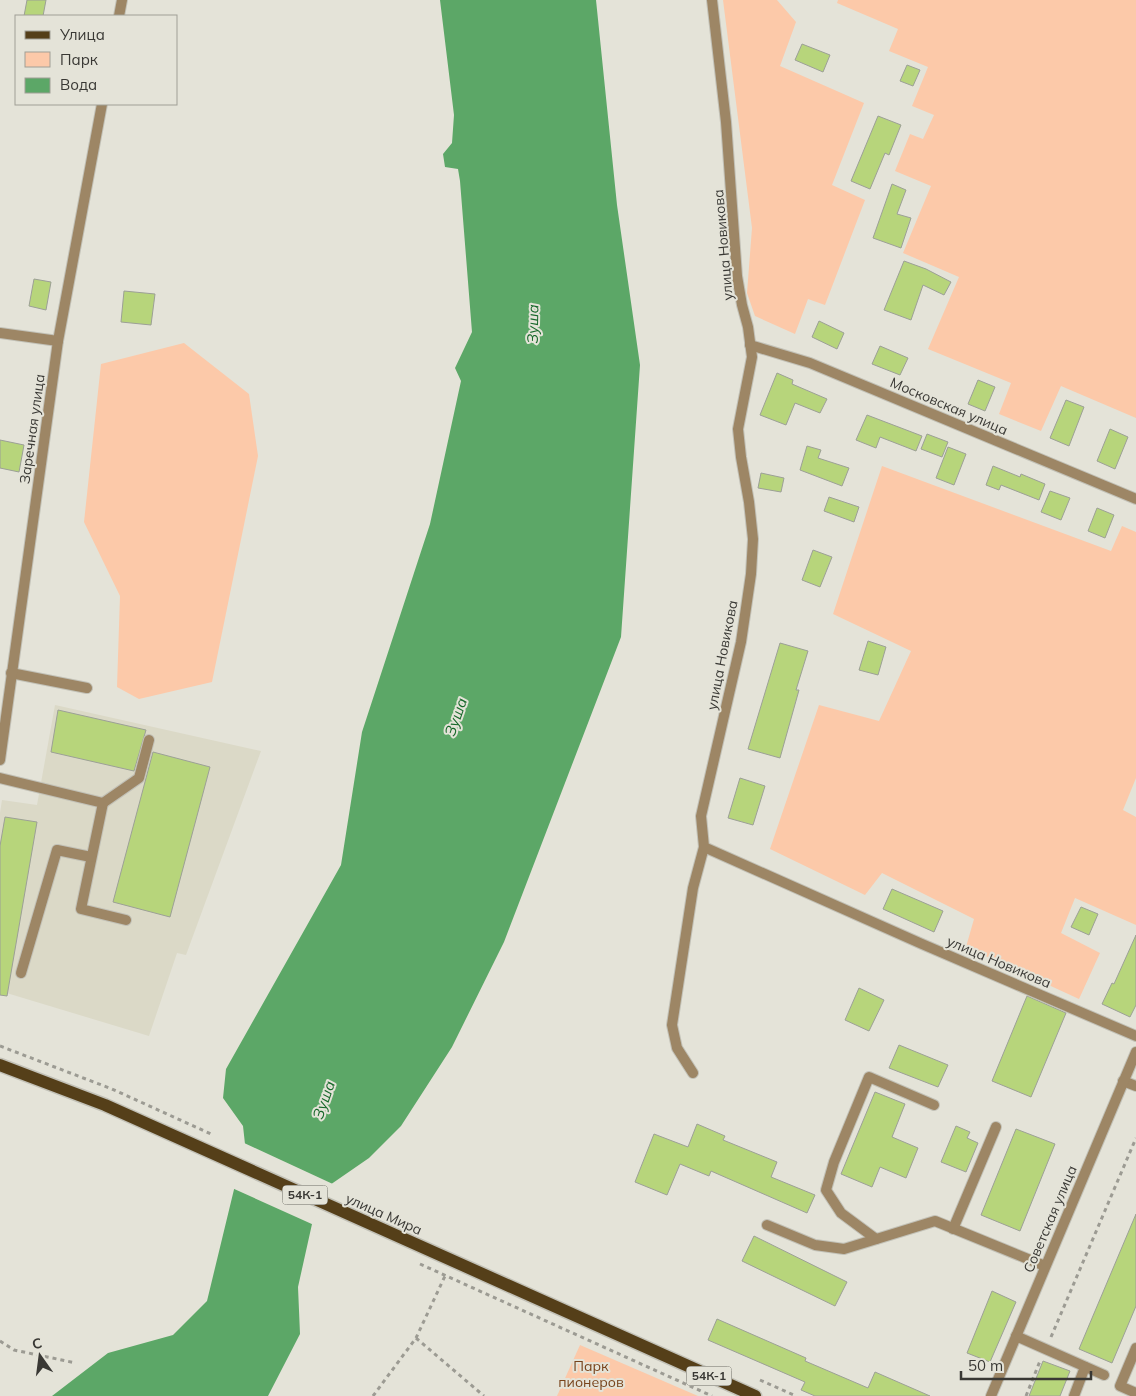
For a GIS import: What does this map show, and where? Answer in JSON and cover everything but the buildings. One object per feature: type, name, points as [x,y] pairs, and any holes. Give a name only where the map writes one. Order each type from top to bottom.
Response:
[{"type":"main road","name":"улица Мира","points":[[0,1064],[105,1105],[755,1396]]},
{"type":"street","points":[[119,15],[122,0]]},
{"type":"street","name":"улица Новикова","points":[[712,0],[726,122],[737,276],[748,327],[752,357],[738,429],[741,457],[750,502],[753,539],[751,574],[741,642],[701,816],[704,847],[1136,1036]]},
{"type":"street","name":"Заречная улица","points":[[0,760],[58,341],[102,105]]},
{"type":"street","points":[[0,333],[58,341]]},
{"type":"street","name":"Московская улица","points":[[750,346],[810,363],[1136,499]]},
{"type":"street","points":[[11,672],[87,688]]},
{"type":"street","points":[[126,920],[81,909],[103,803],[139,778],[149,740]]},
{"type":"street","points":[[0,778],[103,803]]},
{"type":"street","points":[[693,1073],[676,1048],[672,1025],[693,888],[704,847]]},
{"type":"street","points":[[21,973],[57,850],[92,857]]},
{"type":"street","name":"Советская улица","points":[[991,1396],[1136,1052]]},
{"type":"street","points":[[876,1239],[841,1213],[826,1190],[834,1162],[869,1077],[934,1105]]},
{"type":"street","points":[[1123,1081],[1136,1086]]},
{"type":"street","points":[[953,1229],[996,1127]]},
{"type":"street","points":[[767,1225],[815,1245],[844,1249],[935,1221],[1046,1266]]},
{"type":"street","points":[[1016,1336],[1104,1375]]},
{"type":"street","points":[[1136,1348],[1120,1386],[1136,1393]]},
{"type":"street","points":[[1074,1396],[1085,1366]]},
{"type":"path","points":[[0,1046],[112,1089]]},
{"type":"path","points":[[1026,1396],[1136,1138]]},
{"type":"path","points":[[373,1396],[416,1338],[445,1276]]},
{"type":"path","points":[[500,1300],[712,1396]]},
{"type":"path","points":[[416,1338],[484,1396]]},
{"type":"path","points":[[0,1341],[14,1350],[76,1363]]},
{"type":"shaded area","points":[[55,705],[261,751],[186,955],[177,953],[149,1036],[0,991],[0,813],[2,800],[37,805]]},
{"type":"green space","points":[[723,0],[777,0],[796,22],[780,66],[864,103],[832,185],[865,200],[825,305],[808,299],[795,334],[755,316],[747,293],[752,228]]},
{"type":"green space","points":[[838,0],[1136,0],[1136,418],[1061,386],[1041,431],[999,414],[1011,383],[928,349],[959,277],[903,253],[931,186],[895,171],[910,134],[923,139],[934,115],[912,106],[928,67],[889,51],[898,29],[837,3]]},
{"type":"green space","points":[[184,343],[249,394],[258,456],[212,682],[139,699],[117,687],[120,596],[84,522],[101,364]]},
{"type":"green space","points":[[882,466],[1111,551],[1122,526],[1136,532],[1136,778],[1123,810],[1136,817],[1136,925],[1075,898],[1061,933],[1100,953],[1079,999],[966,947],[974,919],[882,873],[865,895],[770,849],[819,705],[879,721],[911,651],[833,614]]},
{"type":"green space","name":"Парк пионеров","points":[[580,1345],[698,1396],[557,1396]]},
{"type":"water","name":"Зуша","points":[[440,0],[596,0],[617,205],[640,365],[621,637],[504,942],[452,1047],[401,1126],[369,1158],[327,1187],[316,1206],[298,1287],[300,1334],[268,1396],[52,1396],[108,1353],[173,1335],[207,1301],[245,1144],[243,1126],[223,1098],[226,1069],[341,865],[362,732],[430,524],[461,381],[455,368],[472,332],[460,181],[458,169],[445,167],[443,154],[452,143],[454,115]]},
{"type":"pier","points":[[242,1142],[335,1185],[329,1189],[318,1207],[314,1225],[232,1188]]}]
